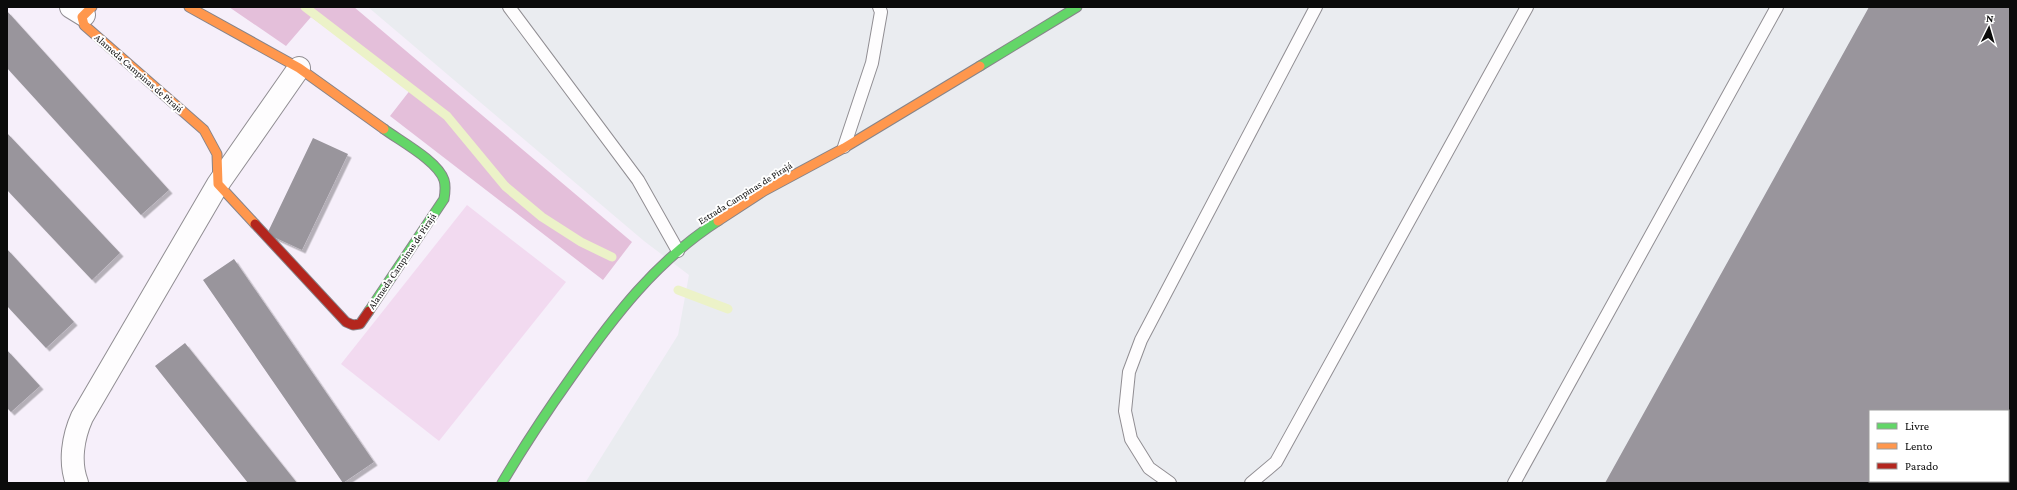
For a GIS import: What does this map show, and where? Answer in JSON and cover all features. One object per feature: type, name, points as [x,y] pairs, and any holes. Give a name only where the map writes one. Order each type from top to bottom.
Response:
[{"type":"street","name":"Alameda Campinas de Pirajá","points":[[82,10],[84,25],[204,130],[217,154],[218,184],[346,322],[353,325],[360,324],[444,199],[446,185],[443,175],[430,162],[299,68],[189,7]]},
{"type":"street","name":"Estrada Campinas de Pirajá","points":[[502,483],[528,439],[608,324],[630,296],[678,251],[707,228],[764,191],[844,148],[1077,7]]},
{"type":"street","points":[[76,483],[72,454],[76,430],[82,417],[218,184],[299,68]]},
{"type":"lane","points":[[509,7],[638,180],[678,251]]},
{"type":"lane","points":[[844,148],[872,63],[881,12],[879,7]]},
{"type":"lane","points":[[1170,483],[1149,468],[1131,439],[1125,411],[1129,372],[1141,340],[1316,7]]},
{"type":"lane","points":[[1251,483],[1276,462],[1527,7]]},
{"type":"lane","points":[[1514,483],[1777,7]]},
{"type":"shaded area","points":[[229,7],[354,7],[632,242],[603,280],[390,116],[411,89],[311,17],[286,46]]},
{"type":"shaded area","points":[[368,7],[2010,7],[2010,483],[585,483],[678,335],[689,275],[644,241]]},
{"type":"shaded area","points":[[467,205],[566,282],[439,441],[341,364]]},
{"type":"building","points":[[1869,7],[2010,7],[2010,483],[1605,483]]},
{"type":"building","points":[[7,11],[169,190],[141,215],[7,68]]},
{"type":"building","points":[[7,133],[120,253],[92,280],[7,190]]},
{"type":"building","points":[[313,138],[348,154],[302,250],[267,234]]},
{"type":"building","points":[[7,249],[74,322],[46,348],[7,306]]},
{"type":"building","points":[[234,259],[374,462],[343,483],[203,280]]},
{"type":"building","points":[[185,343],[297,483],[248,483],[155,366]]},
{"type":"building","points":[[7,350],[40,386],[11,412],[7,408]]},
{"type":"waterway","points":[[305,7],[447,116],[505,186],[542,217],[581,242],[612,257]]},
{"type":"waterway","points":[[678,290],[728,309]]},
{"type":"traffic: fast","points":[[980,66],[1077,7]]},
{"type":"traffic: fast","points":[[369,311],[444,199],[445,192],[444,180],[434,166],[418,152],[384,129]]},
{"type":"traffic: fast","points":[[502,483],[554,402],[620,311],[675,254],[718,221]]},
{"type":"traffic: slow","points":[[92,7],[82,17],[84,25],[204,130],[217,154],[218,184],[255,224]]},
{"type":"traffic: slow","points":[[189,7],[299,68],[384,129]]},
{"type":"traffic: slow","points":[[718,221],[764,191],[844,148],[980,66]]},
{"type":"traffic: jam","points":[[255,224],[346,322],[353,325],[360,324],[369,311]]}]
